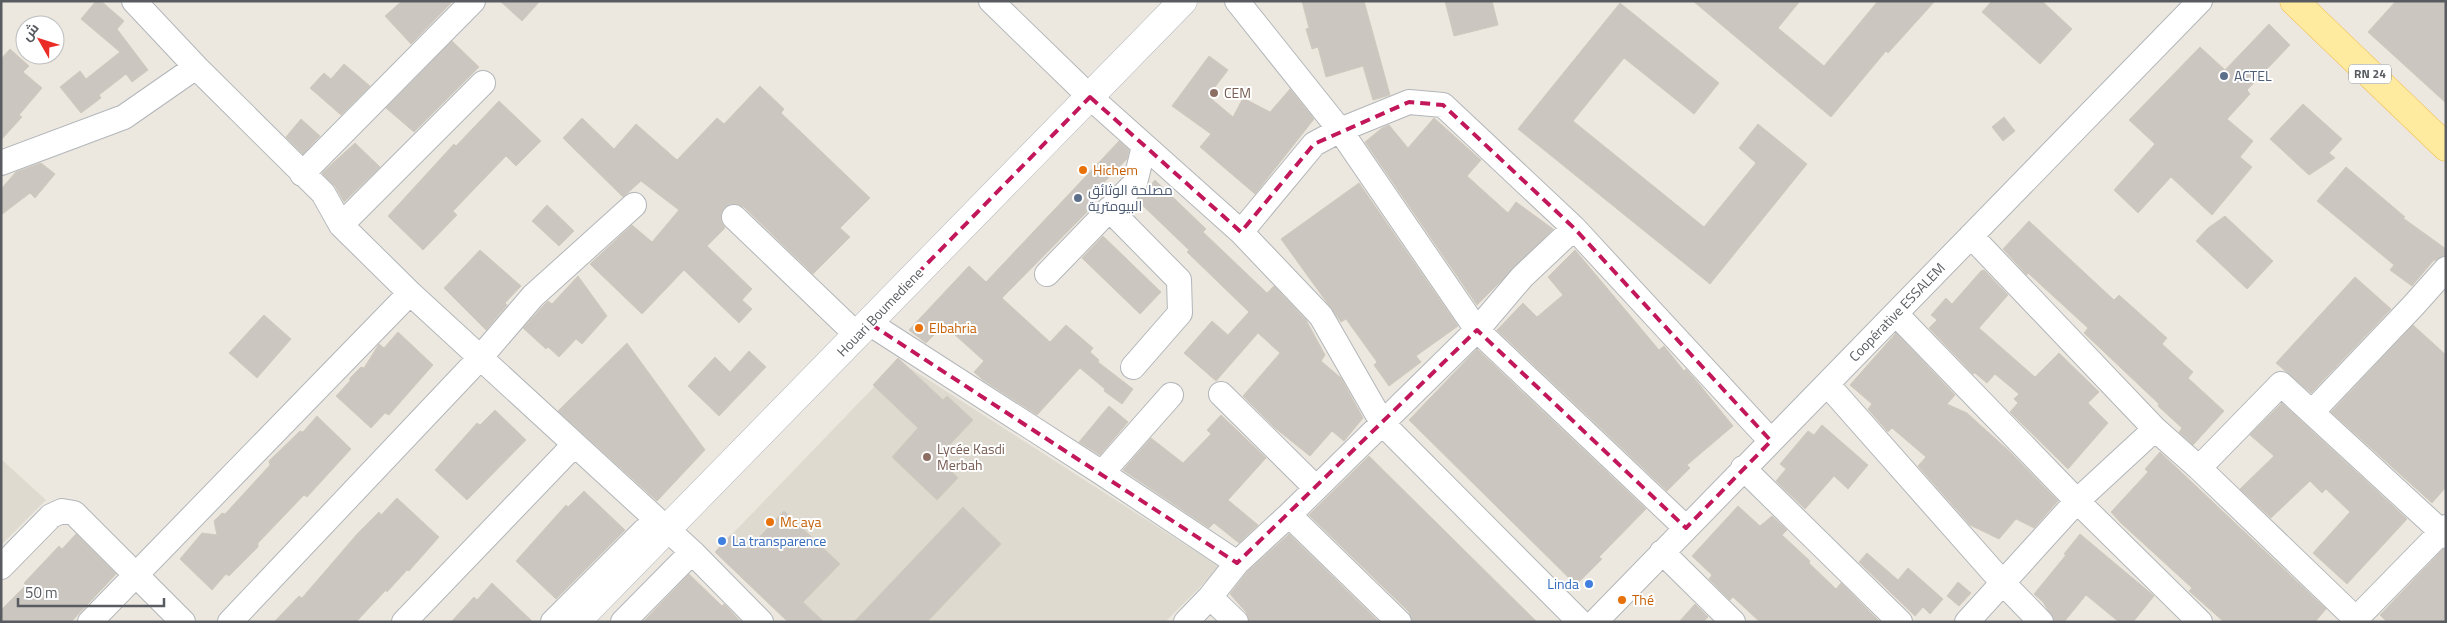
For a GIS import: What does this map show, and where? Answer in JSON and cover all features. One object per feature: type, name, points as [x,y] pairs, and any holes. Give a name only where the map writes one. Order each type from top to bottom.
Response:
[{"type":"main road","name":"Houari Boumediene","points":[[576,622],[662,525],[863,329],[1183,1]]},
{"type":"main road","name":"RN 24","points":[[2294,1],[2446,147]]},
{"type":"street","points":[[134,1],[196,67],[323,193],[341,224],[479,358],[692,552],[762,622]]},
{"type":"street","points":[[302,174],[473,1]]},
{"type":"street","points":[[992,1],[1090,96],[1241,232],[1322,316],[1383,424],[1580,622]]},
{"type":"street","points":[[1237,1],[1340,130],[1477,330],[1686,528]]},
{"type":"street","name":"Coopérative ESSALEM","points":[[1595,622],[2200,1]]},
{"type":"street","points":[[1,162],[124,117],[196,67]]},
{"type":"street","points":[[341,224],[483,83]]},
{"type":"street","points":[[1241,232],[1314,144],[1340,130],[1409,102],[1443,105],[1574,228],[1771,441]]},
{"type":"street","points":[[1047,274],[1135,183],[1144,146]]},
{"type":"street","points":[[230,622],[479,358],[533,296],[634,205]]},
{"type":"street","points":[[1109,209],[1179,280],[1180,313],[1133,367]]},
{"type":"street","points":[[734,217],[863,329],[1102,473],[1237,563]]},
{"type":"street","points":[[1186,622],[1210,597],[1237,563],[1383,424],[1477,330],[1522,277],[1574,228]]},
{"type":"street","points":[[1971,236],[2155,429],[2199,468],[2356,621],[2444,531],[2281,384],[2199,468]]},
{"type":"street","points":[[2312,412],[2446,269]]},
{"type":"street","points":[[90,622],[410,292]]},
{"type":"street","points":[[1896,314],[2077,502],[2200,622]]},
{"type":"street","points":[[1827,384],[2003,583],[2041,622]]},
{"type":"street","points":[[1102,473],[1171,394]]},
{"type":"street","points":[[1221,394],[1316,488]]},
{"type":"street","points":[[1967,622],[2077,502],[2155,429]]},
{"type":"street","points":[[404,622],[574,445]]},
{"type":"street","points":[[1743,468],[1900,622]]},
{"type":"street","points":[[1,567],[51,516],[62,511],[74,513],[183,622]]},
{"type":"street","points":[[1289,515],[1399,622]]},
{"type":"street","points":[[554,622],[644,531],[662,525]]},
{"type":"street","points":[[623,622],[692,552]]},
{"type":"street","points":[[1662,552],[1733,622]]},
{"type":"street","points":[[1210,597],[1236,622]]},
{"type":"highlighted area","points":[[1090,97],[1241,232],[1314,144],[1409,102],[1443,105],[1574,228],[1771,441],[1686,528],[1477,330],[1237,563],[869,323]]},
{"type":"shaded area","name":"Lycée Kasdi Merbah","points":[[899,361],[1220,567],[1165,622],[788,622],[715,552]]},
{"type":"shaded area","points":[[1,459],[46,500],[1,545]]},
{"type":"building","points":[[96,1],[101,1],[124,21],[117,29],[148,70],[132,82],[126,74],[99,95],[101,98],[81,113],[60,87],[80,71],[86,79],[120,52],[81,19]]},
{"type":"building","points":[[402,1],[453,1],[411,44],[385,16]]},
{"type":"building","points":[[500,1],[540,1],[522,21]]},
{"type":"building","points":[[1302,1],[1364,1],[1390,95],[1373,100],[1363,66],[1326,77],[1318,47],[1312,49],[1306,29],[1309,28]]},
{"type":"building","points":[[1445,1],[1492,1],[1498,25],[1454,36]]},
{"type":"building","points":[[1693,1],[1800,1],[1778,28],[1824,66],[1878,1],[1935,1],[1888,53],[1886,51],[1831,117]]},
{"type":"building","points":[[1992,1],[2042,1],[2072,29],[2040,64],[1982,12]]},
{"type":"building","points":[[2396,1],[2446,1],[2446,103],[2368,32]]},
{"type":"building","points":[[1620,3],[1719,83],[1694,114],[1624,58],[1573,121],[1704,227],[1756,163],[1739,148],[1758,124],[1807,164],[1710,284],[1518,129]]},
{"type":"building","points":[[2269,24],[2290,45],[2247,90],[2250,94],[2227,119],[2253,141],[2240,157],[2252,167],[2212,215],[2171,177],[2138,213],[2114,190],[2155,144],[2129,120],[2200,47],[2225,70]]},
{"type":"building","points":[[452,41],[479,67],[414,132],[386,108]]},
{"type":"building","points":[[10,49],[15,53],[15,65],[28,65],[23,72],[42,88],[19,115],[22,117],[1,140],[1,59]]},
{"type":"building","points":[[1209,56],[1228,70],[1208,96],[1233,117],[1243,98],[1270,112],[1290,89],[1314,119],[1255,194],[1200,147],[1211,134],[1172,106]]},
{"type":"building","points":[[344,64],[370,86],[341,115],[310,88],[324,73],[331,79]]},
{"type":"building","points":[[760,86],[784,109],[781,113],[870,198],[840,228],[850,237],[813,274],[744,207],[730,204],[724,208],[721,214],[721,221],[725,228],[707,246],[752,289],[742,300],[752,309],[739,323],[684,270],[642,314],[590,264],[632,225],[652,242],[679,210],[641,181],[623,197],[563,138],[582,118],[614,149],[636,124],[677,160],[717,118],[724,124]]},
{"type":"building","points":[[499,101],[541,141],[516,166],[506,156],[453,211],[457,215],[423,250],[388,216],[454,144],[456,146]]},
{"type":"building","points":[[2303,104],[2342,139],[2329,153],[2335,158],[2309,175],[2270,139]]},
{"type":"building","points":[[2004,117],[2015,131],[2003,141],[1992,127]]},
{"type":"building","points":[[1434,118],[1481,160],[1467,176],[1508,213],[1516,202],[1553,229],[1477,305],[1365,142],[1382,128],[1389,125],[1408,148]]},
{"type":"building","points":[[301,119],[320,136],[303,154],[286,137]]},
{"type":"building","points":[[1119,141],[1129,150],[1127,159],[1088,199],[1094,205],[1002,298],[1050,342],[1066,325],[1093,348],[1090,352],[1099,360],[1098,362],[1133,389],[1122,404],[1104,391],[1105,389],[1080,368],[1037,415],[983,380],[974,372],[984,361],[944,325],[926,343],[909,330],[969,266],[986,282]]},
{"type":"building","points":[[355,143],[380,167],[344,202],[335,186],[322,173]]},
{"type":"building","points":[[41,163],[55,174],[35,198],[30,193],[1,215],[1,189],[16,172]]},
{"type":"building","points":[[2346,167],[2405,217],[2403,218],[2446,249],[2446,256],[2433,261],[2412,286],[2390,270],[2394,265],[2317,201]]},
{"type":"building","points":[[1155,180],[1206,229],[1203,232],[1267,293],[1274,286],[1306,320],[1325,355],[1321,361],[1341,378],[1363,418],[1344,441],[1332,431],[1310,456],[1275,428],[1243,396],[1280,353],[1258,333],[1216,381],[1184,353],[1212,321],[1228,335],[1249,312],[1137,200]]},
{"type":"building","points":[[1359,183],[1458,326],[1416,356],[1421,362],[1389,386],[1374,365],[1377,362],[1346,319],[1341,322],[1281,239]]},
{"type":"building","points":[[547,205],[574,231],[559,246],[532,221]]},
{"type":"building","points":[[2225,216],[2273,261],[2247,289],[2196,241],[2208,228]]},
{"type":"building","points":[[2029,221],[2114,300],[2119,295],[2167,338],[2162,344],[2193,372],[2188,378],[2224,411],[2193,445],[2179,432],[2182,428],[2158,406],[2159,404],[2084,333],[2088,328],[2028,273],[2027,275],[2003,249]]},
{"type":"building","points":[[1103,236],[1161,292],[1140,314],[1082,258]]},
{"type":"building","points":[[480,250],[521,286],[505,303],[507,305],[486,330],[444,288]]},
{"type":"building","points":[[1575,250],[1659,350],[1664,346],[1684,371],[1686,369],[1699,384],[1733,426],[1687,465],[1690,468],[1667,491],[1497,330],[1523,303],[1537,317],[1563,295],[1548,277]]},
{"type":"building","points":[[1984,270],[2008,295],[1979,328],[2035,377],[2059,353],[2099,392],[2088,403],[2108,423],[2068,469],[2010,412],[2018,403],[2014,399],[2019,394],[1995,374],[1987,383],[1975,373],[1973,374],[1929,328],[1937,320],[1931,315],[1946,298],[1952,304]]},
{"type":"building","points":[[578,276],[607,316],[582,344],[576,339],[559,357],[548,347],[546,349],[523,328],[548,301],[552,304]]},
{"type":"building","points":[[2355,277],[2391,309],[2311,393],[2276,363]]},
{"type":"building","points":[[264,315],[291,339],[257,378],[229,353]]},
{"type":"building","points":[[2413,325],[2446,355],[2446,487],[2432,503],[2331,412]]},
{"type":"building","points":[[398,332],[433,365],[389,415],[385,413],[371,428],[336,396],[361,367],[364,368],[379,344],[384,348]]},
{"type":"building","points":[[1896,333],[1955,395],[1947,404],[1967,413],[2009,451],[2058,501],[2034,528],[2016,519],[1999,539],[1970,525],[1918,466],[1926,457],[1892,428],[1888,432],[1868,409],[1872,404],[1850,385]]},
{"type":"building","points":[[627,343],[705,450],[657,501],[558,411]]},
{"type":"building","points":[[1477,349],[1646,509],[1599,557],[1602,559],[1576,585],[1409,420]]},
{"type":"building","points":[[749,351],[766,367],[719,416],[688,386],[715,357],[730,372]]},
{"type":"building","points":[[898,358],[943,400],[947,396],[973,420],[937,458],[958,478],[937,500],[892,457],[918,428],[873,385]]},
{"type":"building","points":[[2282,403],[2407,519],[2347,584],[2313,553],[2350,512],[2326,489],[2322,493],[2310,481],[2271,518],[2240,489],[2274,456],[2250,435]]},
{"type":"building","points":[[1109,406],[1128,422],[1100,455],[1079,442]]},
{"type":"building","points":[[495,410],[526,440],[467,500],[435,470],[477,423],[480,425]]},
{"type":"building","points":[[1221,415],[1266,458],[1228,500],[1258,525],[1239,543],[1214,523],[1209,528],[1123,470],[1151,438],[1183,463],[1211,434],[1207,430]]},
{"type":"building","points":[[317,416],[351,449],[307,497],[304,495],[258,543],[258,547],[229,576],[226,574],[212,590],[180,559],[202,533],[217,535],[214,521],[222,513],[225,514],[270,465],[269,461],[300,431],[303,432]]},
{"type":"building","points":[[1822,425],[1868,465],[1848,489],[1834,476],[1805,509],[1776,481],[1786,469],[1780,464],[1808,431],[1814,435]]},
{"type":"building","points":[[2160,452],[2326,609],[2315,622],[2224,622],[2189,591],[2192,588],[2121,523],[2111,512],[2148,472],[2145,469]]},
{"type":"building","points":[[1369,456],[1537,622],[1412,622],[1409,612],[1309,515]]},
{"type":"building","points":[[584,491],[625,530],[556,599],[516,561],[566,505],[568,507]]},
{"type":"building","points":[[397,498],[439,537],[409,571],[407,570],[387,592],[386,590],[356,622],[274,622],[299,596],[302,598],[358,533],[379,512],[381,515]]},
{"type":"building","points":[[1738,506],[1760,526],[1772,516],[1787,530],[1782,535],[1810,561],[1809,563],[1836,589],[1841,583],[1880,622],[1760,622],[1733,597],[1730,600],[1709,579],[1712,575],[1692,556]]},
{"type":"building","points":[[963,507],[1001,544],[927,622],[854,622]]},
{"type":"building","points":[[784,511],[840,564],[803,602],[824,622],[788,622],[715,552],[732,534],[748,549]]},
{"type":"building","points":[[76,534],[116,574],[71,622],[1,622],[1,610],[26,585],[24,583],[59,546],[62,549]]},
{"type":"building","points":[[1289,534],[1379,622],[1249,622],[1246,612],[1230,594],[1247,572]]},
{"type":"building","points":[[2080,534],[2154,596],[2133,622],[2119,622],[2086,595],[2064,622],[2055,622],[2043,602],[2034,594],[2066,555],[2064,554]]},
{"type":"building","points":[[2443,549],[2446,549],[2446,622],[2387,622],[2380,615]]},
{"type":"building","points":[[1867,553],[1898,580],[1908,568],[1943,599],[1930,614],[1923,607],[1915,616],[1859,562]]},
{"type":"building","points":[[689,574],[722,606],[724,604],[741,622],[643,622]]},
{"type":"building","points":[[1958,582],[1971,593],[1959,606],[1947,596]]},
{"type":"building","points":[[492,583],[533,622],[451,622],[474,597],[477,600]]},
{"type":"building","points":[[1695,604],[1708,617],[1703,622],[1679,622]]},
{"type":"place","name":"ACTEL","points":[[2224,76]]},
{"type":"place","name":"CEM","points":[[1214,93]]},
{"type":"place","name":"Hichem","points":[[1083,170]]},
{"type":"place","name":"مصلحة الوثائق البيومترية","points":[[1078,198]]},
{"type":"place","name":"Elbahria","points":[[919,328]]},
{"type":"place","name":"Lycée Kasdi Merbah","points":[[927,457]]},
{"type":"place","name":"Mc aya","points":[[770,522]]},
{"type":"place","name":"La transparence","points":[[722,541]]},
{"type":"place","name":"Linda","points":[[1589,584]]},
{"type":"place","name":"Thé","points":[[1622,600]]}]
